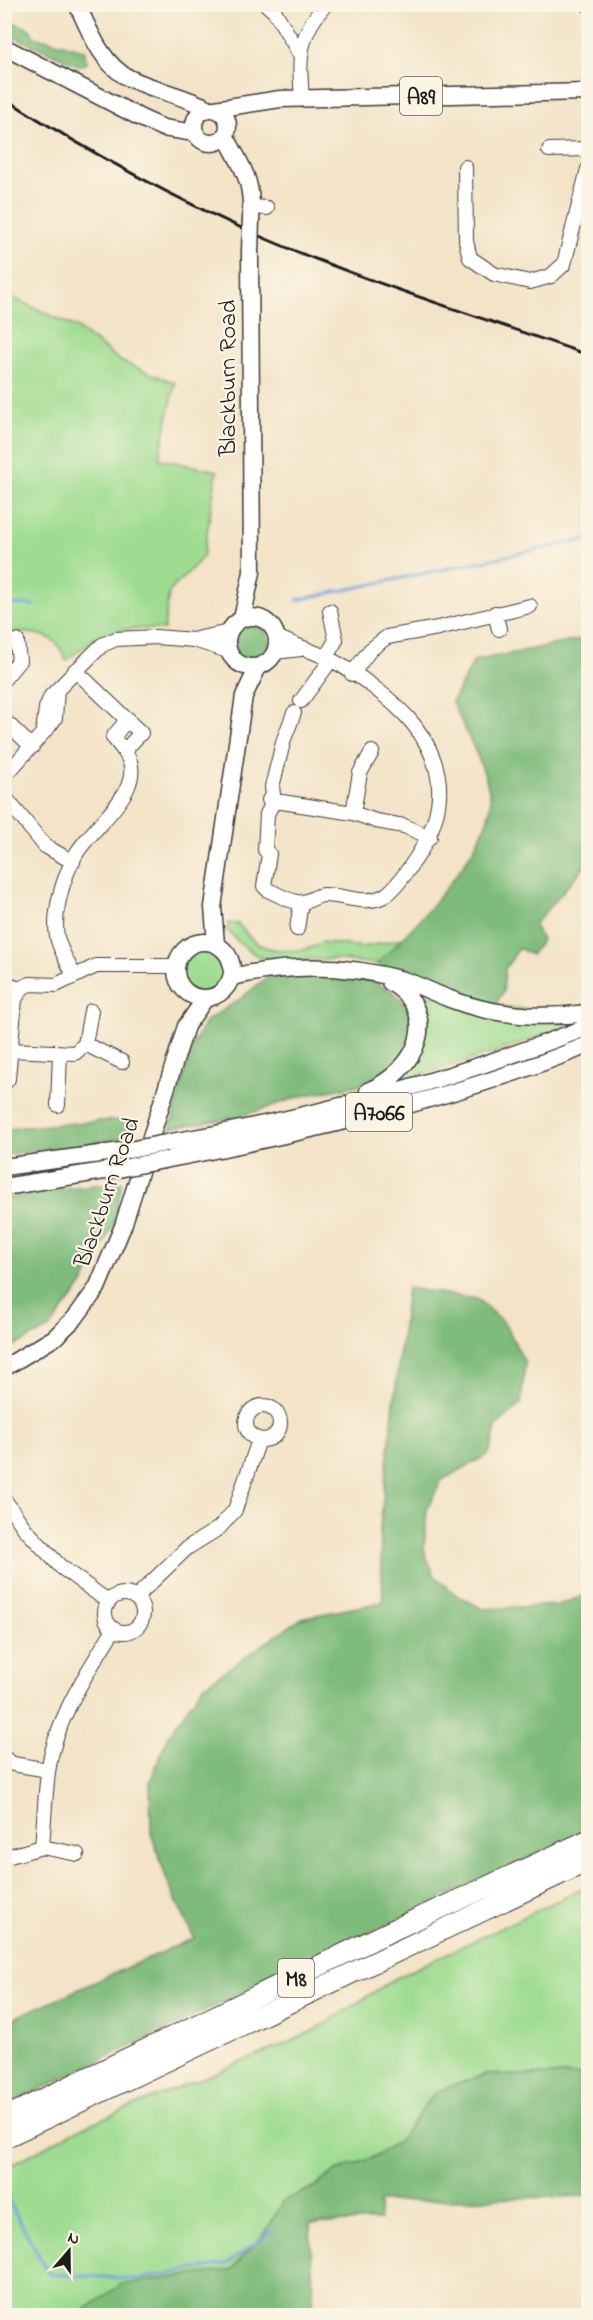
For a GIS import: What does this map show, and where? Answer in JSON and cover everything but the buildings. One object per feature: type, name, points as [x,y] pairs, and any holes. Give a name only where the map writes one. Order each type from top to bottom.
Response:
[{"type":"highway","name":"M8","points":[[4,2118],[391,1931],[588,1840]]},
{"type":"highway","name":"M8","points":[[4,2138],[588,1861]]},
{"type":"main road","name":"Blackburn Road","points":[[77,4],[102,52],[116,69],[130,79],[184,96],[209,123],[249,180],[256,212],[250,252],[252,576],[242,619]]},
{"type":"main road","points":[[4,47],[163,128],[209,123]]},
{"type":"main road","name":"A89","points":[[209,123],[253,102],[588,92]]},
{"type":"main road","name":"Blackburn Road","points":[[252,576],[263,619]]},
{"type":"main road","points":[[213,907],[222,950],[232,966],[232,977],[222,993],[205,999],[184,992],[175,970],[182,952],[197,943],[213,907],[244,696],[258,667],[268,662],[276,644],[273,628],[263,619],[256,617],[242,619],[229,632],[233,657],[244,696]]},
{"type":"main road","points":[[233,657],[258,667]]},
{"type":"main road","points":[[197,943],[222,950],[265,969]]},
{"type":"main road","name":"A7066","points":[[265,969],[329,968],[376,974],[404,980],[475,1007],[511,1015],[588,1014]]},
{"type":"main road","points":[[232,977],[265,969]]},
{"type":"main road","name":"A7066","points":[[328,1107],[372,1090],[397,1075],[412,1057],[419,1037],[419,1021],[406,991],[376,974]]},
{"type":"main road","name":"Blackburn Road","points":[[184,992],[186,1026]]},
{"type":"main road","name":"Blackburn Road","points":[[4,1368],[54,1338],[75,1318],[97,1288],[123,1226],[186,1026],[205,999]]},
{"type":"main road","name":"A7066","points":[[4,1167],[129,1150],[208,1136],[422,1083],[588,1027]]},
{"type":"main road","name":"A7066","points":[[8,1188],[257,1142],[448,1093],[588,1046]]},
{"type":"street","points":[[266,4],[274,12],[299,53]]},
{"type":"street","points":[[302,99],[299,53],[313,18],[326,4]]},
{"type":"street","points":[[549,150],[588,149]]},
{"type":"street","points":[[465,166],[466,240],[470,258],[494,274],[530,282],[550,276],[564,264],[588,169]]},
{"type":"street","points":[[352,674],[370,650],[387,637],[438,628],[530,606]]},
{"type":"street","points":[[276,644],[301,649],[329,659],[395,706],[421,735],[439,786],[438,816],[430,837],[408,869],[383,897],[370,900],[323,895],[301,903],[268,890],[264,886],[267,814],[272,787],[284,740],[297,707],[329,659],[336,640],[330,611]]},
{"type":"street","points":[[495,613],[499,629]]},
{"type":"street","points":[[4,777],[43,733],[48,701],[57,688],[102,645],[116,639],[148,637],[194,640],[229,632]]},
{"type":"street","points":[[194,640],[233,657]]},
{"type":"street","points":[[4,679],[19,661],[17,641]]},
{"type":"street","points":[[74,975],[57,938],[64,882],[80,848],[123,798],[131,764],[124,751],[141,733],[75,670]]},
{"type":"street","points":[[4,720],[32,747]]},
{"type":"street","points":[[353,813],[360,773],[372,752]]},
{"type":"street","points":[[4,796],[45,846],[72,862]]},
{"type":"street","points":[[271,800],[353,813],[375,821],[404,826],[430,837]]},
{"type":"street","points":[[297,929],[301,903]]},
{"type":"street","points":[[4,1084],[8,1079],[15,999],[20,990],[30,984],[56,985],[96,966],[175,970]]},
{"type":"street","points":[[4,982],[20,990]]},
{"type":"street","points":[[11,1050],[75,1053],[85,1044],[91,1011]]},
{"type":"street","points":[[85,1044],[122,1062]]},
{"type":"street","points":[[57,1105],[60,1053]]},
{"type":"street","points":[[135,1598],[187,1548],[219,1528],[235,1510],[259,1440]]},
{"type":"street","points":[[4,1499],[25,1529],[61,1568],[110,1602]]},
{"type":"street","points":[[122,1594],[135,1598],[143,1611],[140,1624],[128,1631],[114,1629],[106,1618],[110,1602],[122,1594]]},
{"type":"street","points":[[42,1846],[48,1770],[67,1712],[114,1629]]},
{"type":"street","points":[[4,1758],[13,1764],[48,1770]]},
{"type":"street","points":[[10,1856],[42,1846],[77,1854]]},
{"type":"green space","points":[[5,19],[30,29],[35,38],[84,50],[87,63],[80,66],[5,33]]},
{"type":"green space","points":[[4,294],[76,327],[122,362],[175,383],[159,459],[217,471],[203,557],[169,592],[164,630],[134,629],[111,632],[90,643],[66,661],[62,651],[50,638],[34,633],[5,632]]},
{"type":"green space","points":[[249,621],[268,632],[270,648],[265,660],[246,661],[236,653],[234,647],[237,631],[242,622]]},
{"type":"green space","points":[[588,638],[588,862],[534,925],[542,940],[531,955],[519,948],[505,969],[503,992],[496,1004],[462,996],[377,964],[448,886],[480,837],[489,815],[490,796],[483,771],[452,702],[474,661]]},
{"type":"green space","points":[[228,923],[238,924],[258,944],[285,950],[301,950],[316,946],[321,942],[363,947],[402,939],[377,964],[333,959],[277,961],[259,957],[240,944],[227,930]]},
{"type":"green space","points":[[203,944],[213,946],[221,952],[227,960],[229,970],[227,980],[221,988],[213,994],[203,996],[193,994],[185,988],[179,980],[177,970],[179,960],[185,952],[193,946]]},
{"type":"green space","points":[[329,975],[374,983],[402,1000],[413,1019],[413,1029],[408,1049],[395,1067],[379,1078],[360,1085],[299,1097],[238,1116],[170,1128],[192,1046],[206,1021],[239,1000],[267,977]]},
{"type":"green space","points":[[411,992],[588,1019],[493,1053],[391,1084]]},
{"type":"green space","points":[[113,1120],[138,1124],[128,1138],[5,1155],[5,1132],[14,1128]]},
{"type":"green space","points":[[122,1182],[114,1223],[83,1284],[50,1328],[5,1351],[5,1199],[37,1191]]},
{"type":"green space","points":[[407,1288],[477,1299],[505,1324],[525,1363],[521,1404],[497,1425],[489,1454],[442,1480],[427,1509],[424,1550],[434,1575],[456,1595],[483,1609],[558,1605],[588,1594],[588,1829],[5,2106],[5,2022],[194,1938],[168,1883],[151,1833],[150,1782],[168,1736],[203,1686],[302,1618],[383,1602],[380,1527]]},
{"type":"green space","points":[[588,1886],[588,2075],[484,2075],[435,2092],[398,2142],[370,2159],[334,2172],[313,2188],[284,2200],[265,2233],[231,2270],[191,2277],[87,2309],[84,2315],[5,2316],[5,2168],[80,2128],[317,2029],[394,1979]]},
{"type":"green space","points":[[484,2075],[588,2075],[588,2196],[379,2202],[380,2220],[310,2224],[314,2315],[84,2315],[86,2309],[122,2284],[231,2270],[265,2233],[284,2200],[313,2188],[334,2172],[370,2159],[398,2142],[435,2092]]},
{"type":"waterway","points":[[297,600],[588,539]]},
{"type":"waterway","points":[[4,604],[35,605]]},
{"type":"waterway","points":[[4,2192],[49,2274],[138,2279],[227,2264],[273,2230]]},
{"type":"railway","points":[[4,98],[132,173],[264,238],[384,285],[588,355]]}]
